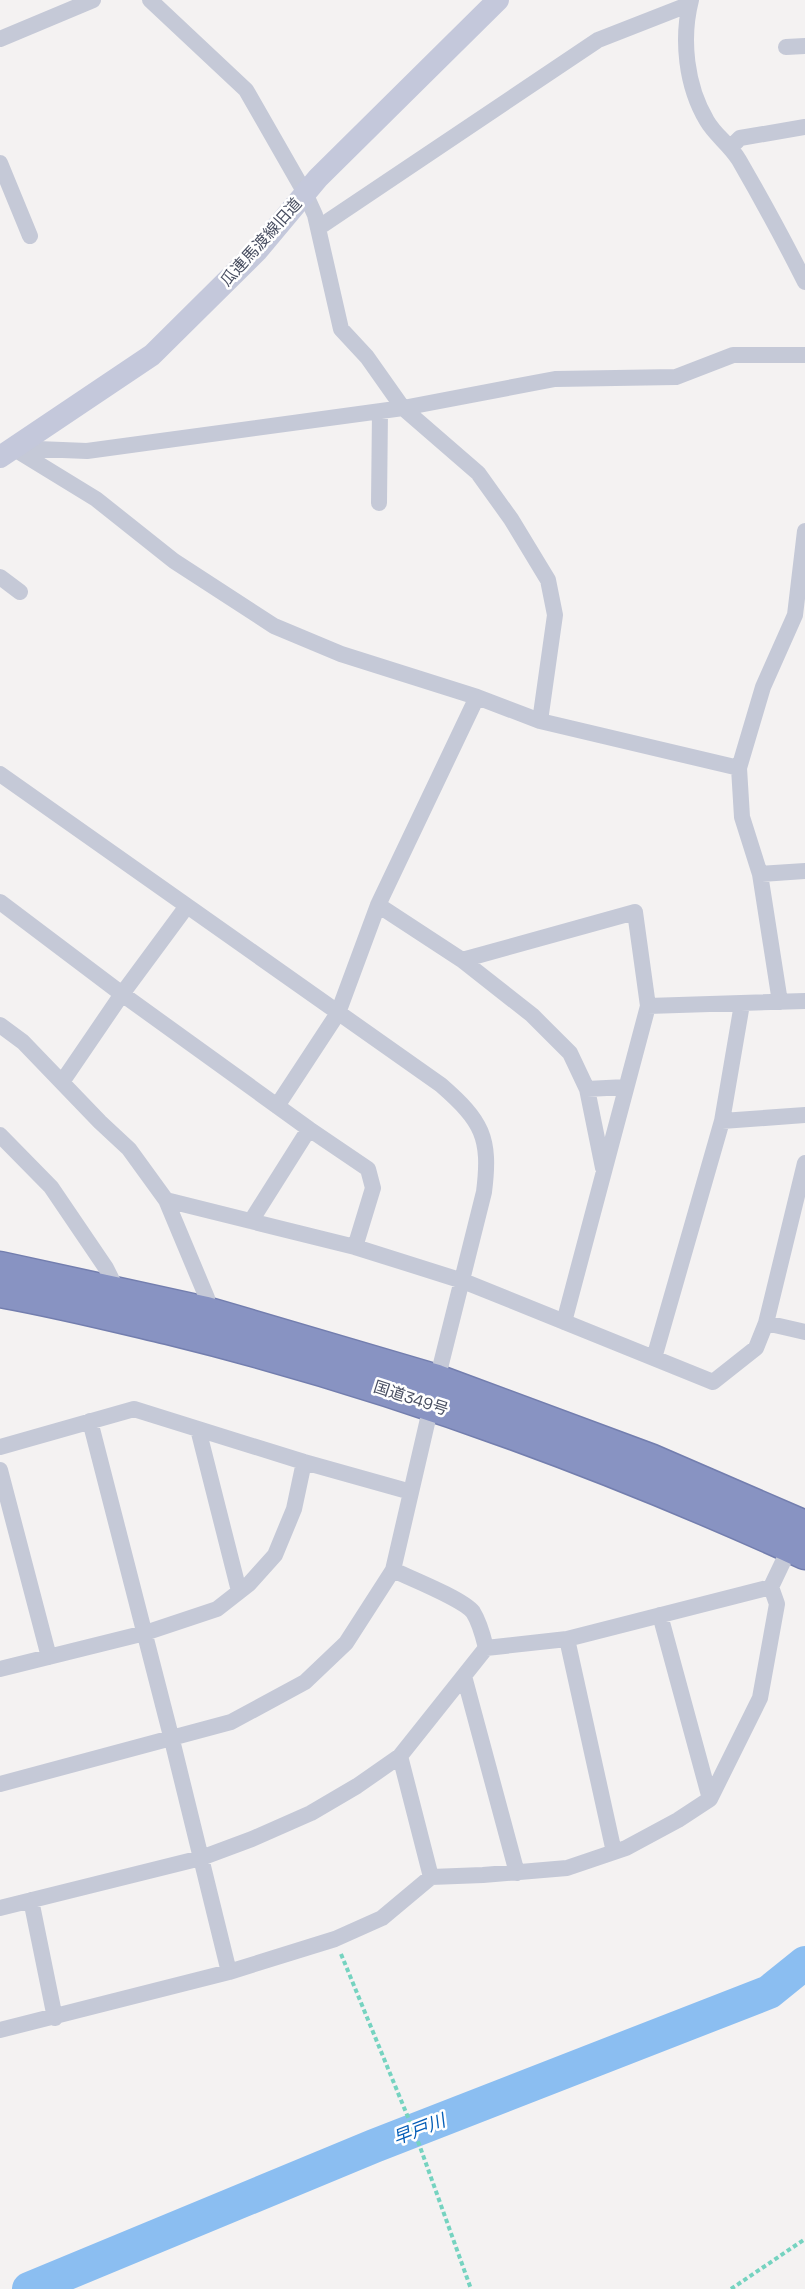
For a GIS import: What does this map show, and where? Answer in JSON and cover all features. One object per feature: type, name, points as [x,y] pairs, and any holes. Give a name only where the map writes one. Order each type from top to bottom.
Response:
[{"type":"highway","name":"国道349号","points":[[0,1267],[206,1312],[434,1392],[650,1459],[800,1542]]},
{"type":"highway","name":"国道349号","points":[[0,1292],[120,1317],[321,1370],[434,1392]]},
{"type":"street","points":[[0,39],[93,0]]},
{"type":"street","points":[[150,0],[246,90],[305,193],[315,215],[341,329],[367,357],[403,408],[478,473],[511,519],[548,580],[555,615],[540,721]]},
{"type":"street","name":"瓜連馬渡線旧道","points":[[7,452],[152,355],[257,251],[318,178],[498,0]]},
{"type":"street","points":[[318,228],[598,40],[691,2],[686,46],[692,89],[708,122],[731,147],[774,220],[805,282]]},
{"type":"street","points":[[786,47],[805,46]]},
{"type":"street","points":[[731,147],[740,138],[805,128]]},
{"type":"street","points":[[0,163],[30,236]]},
{"type":"street","points":[[7,452],[87,452],[403,408],[555,379],[676,377],[733,355],[805,355]]},
{"type":"street","points":[[379,502],[380,411]]},
{"type":"street","points":[[7,452],[96,499],[174,561],[274,626],[340,654],[477,697],[540,721],[739,768]]},
{"type":"street","points":[[780,1002],[760,874],[741,817],[739,768],[763,687],[795,615],[805,531]]},
{"type":"street","points":[[0,577],[20,592]]},
{"type":"street","points":[[277,1106],[338,1013],[378,905],[477,697]]},
{"type":"street","points":[[0,774],[441,1085],[461,1102],[478,1125],[485,1143],[488,1163],[484,1192],[434,1392],[393,1570],[346,1643],[305,1682],[231,1722],[172,1740],[0,1784]]},
{"type":"street","points":[[760,874],[805,871]]},
{"type":"street","points":[[0,902],[122,994],[368,1169],[373,1188],[355,1247]]},
{"type":"street","points":[[378,905],[462,960],[532,1015],[570,1053],[587,1089],[604,1171]]},
{"type":"street","points":[[62,1082],[122,994],[187,906]]},
{"type":"street","points":[[462,960],[636,912],[648,1006],[564,1322]]},
{"type":"street","points":[[648,1006],[805,1001]]},
{"type":"street","points":[[654,1358],[722,1121],[742,1004]]},
{"type":"street","points":[[0,1025],[23,1042],[129,1149],[166,1200],[207,1298],[206,1312]]},
{"type":"street","points":[[587,1089],[626,1087]]},
{"type":"street","points":[[722,1121],[805,1115]]},
{"type":"street","points":[[251,1221],[309,1129]]},
{"type":"street","points":[[0,1135],[51,1187],[106,1268],[118,1292]]},
{"type":"street","points":[[166,1200],[355,1247],[463,1281],[713,1382],[756,1348],[766,1323],[805,1163]]},
{"type":"street","points":[[766,1323],[805,1332]]},
{"type":"street","points":[[0,1447],[134,1409],[304,1462],[411,1491]]},
{"type":"street","points":[[90,1421],[229,1972]]},
{"type":"street","points":[[198,1429],[239,1591]]},
{"type":"street","points":[[0,1669],[145,1634],[217,1610],[275,1555],[294,1509],[304,1462]]},
{"type":"street","points":[[0,1470],[49,1657]]},
{"type":"street","points":[[0,1908],[201,1858],[311,1813],[357,1786],[400,1756],[486,1648],[567,1639],[771,1587],[800,1542]]},
{"type":"street","points":[[393,1570],[448,1596],[472,1611],[486,1648]]},
{"type":"street","points":[[0,2030],[56,2018],[229,1972],[334,1939],[382,1918],[431,1877],[567,1868],[626,1848],[678,1820],[710,1799],[760,1698],[777,1604],[771,1587]]},
{"type":"street","points":[[660,1615],[710,1799]]},
{"type":"street","points":[[567,1639],[615,1852]]},
{"type":"street","points":[[464,1676],[517,1873]]},
{"type":"street","points":[[400,1756],[431,1877]]},
{"type":"street","points":[[31,1900],[56,2018]]},
{"type":"path","points":[[334,1939],[419,2144],[471,2289]]},
{"type":"path","points":[[731,2289],[805,2239]]},
{"type":"waterway","name":"早戸川","points":[[29,2289],[374,2146],[769,1992],[805,1963]]}]
